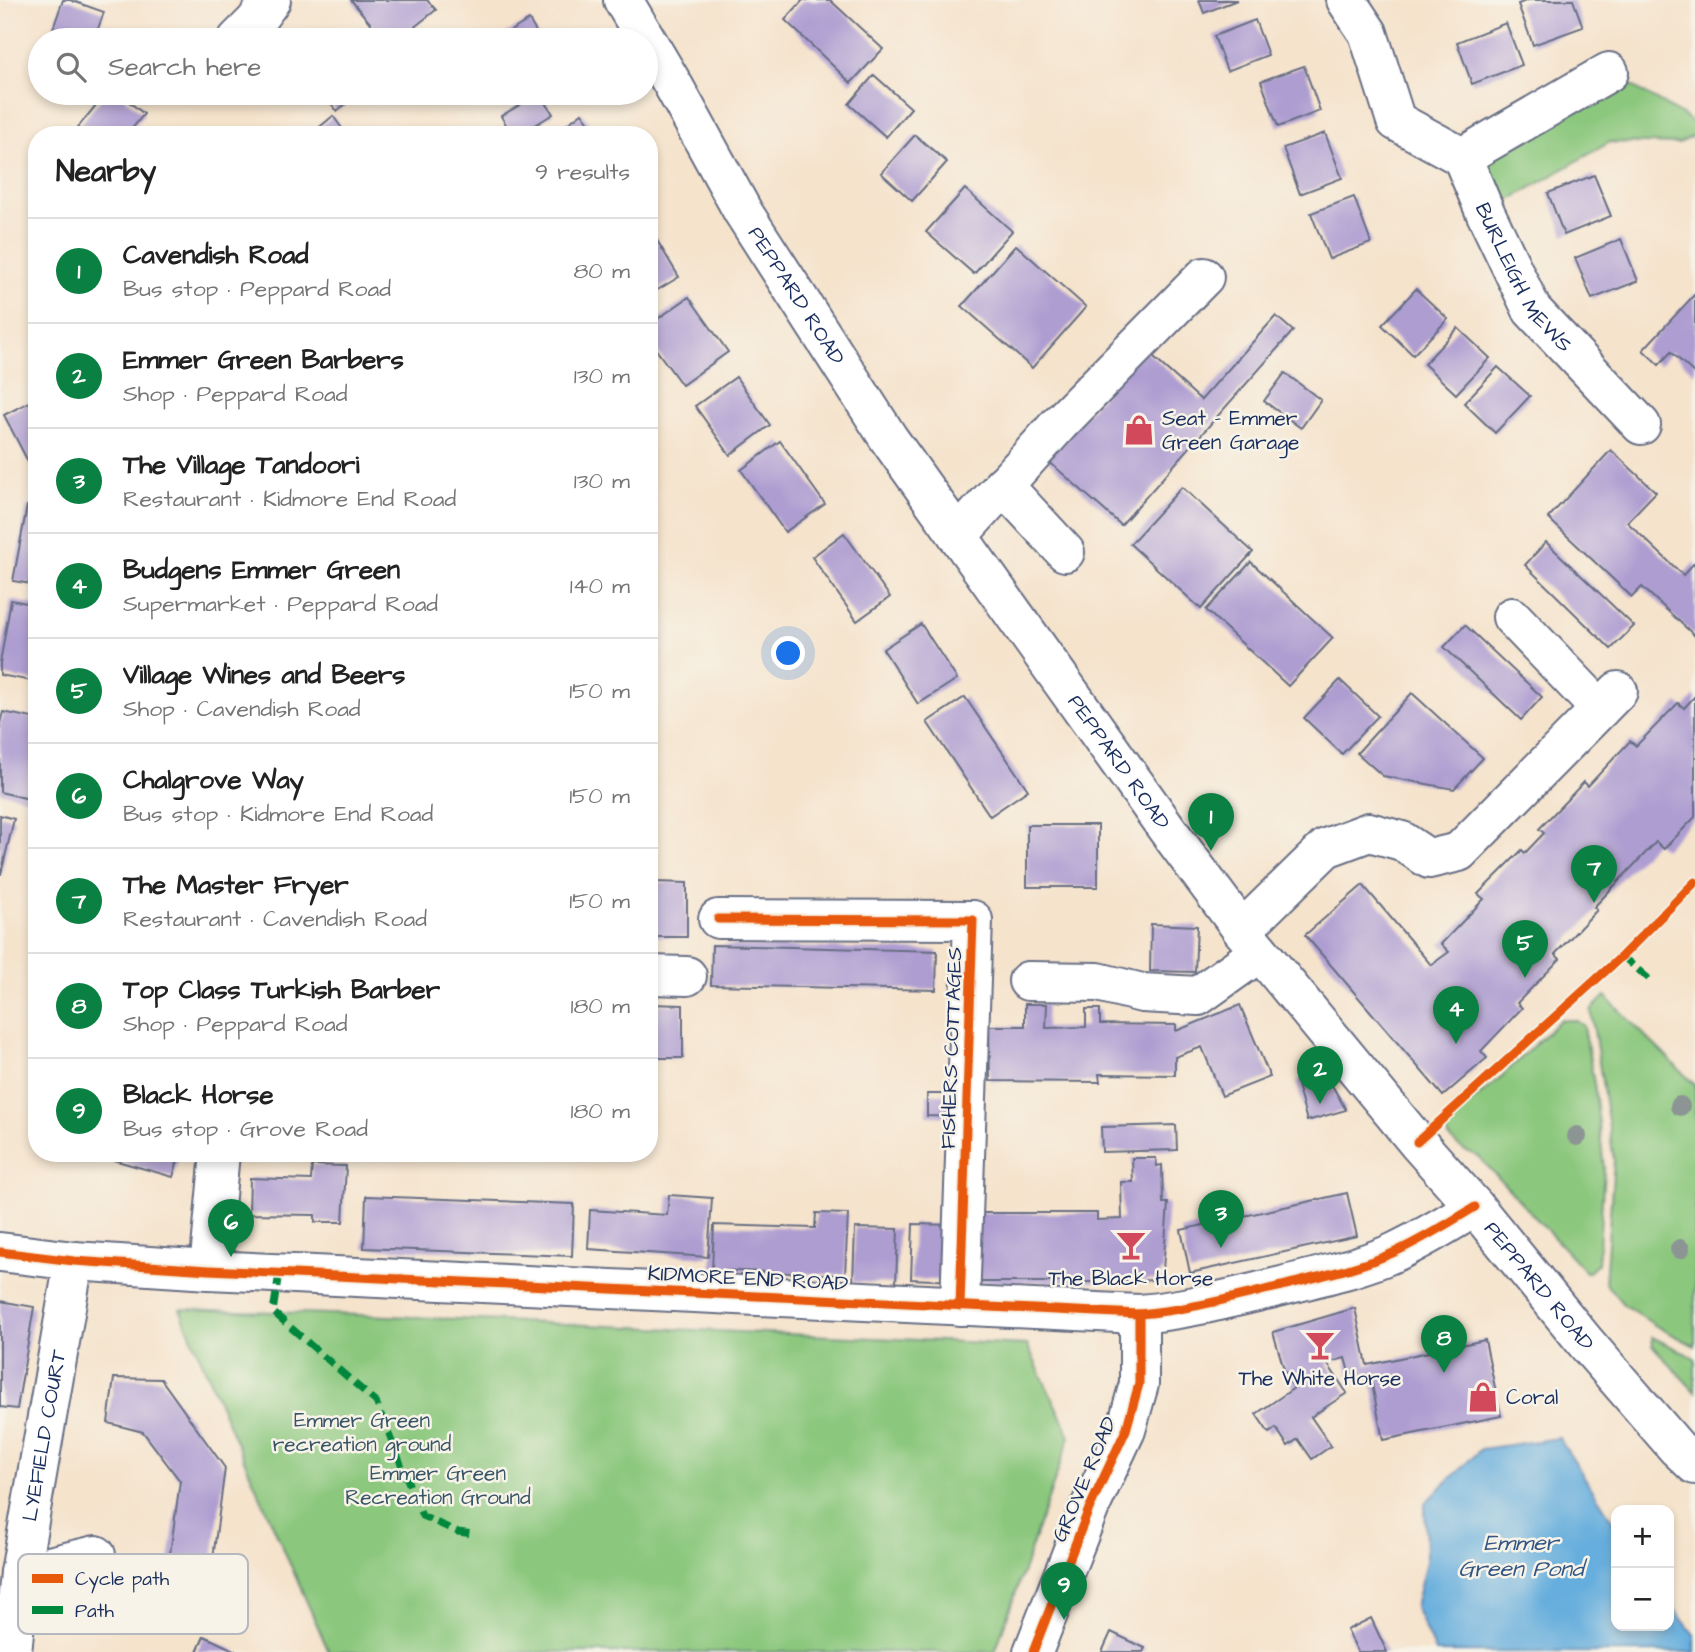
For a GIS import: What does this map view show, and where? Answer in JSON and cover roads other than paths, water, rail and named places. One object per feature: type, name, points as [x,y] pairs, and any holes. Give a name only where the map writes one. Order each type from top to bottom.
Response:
[{"type":"street","points":[[250,28],[271,0]]},
{"type":"street","name":"PEPPARD ROAD","points":[[622,0],[639,28]]},
{"type":"street","points":[[1346,0],[1368,33],[1396,121],[1462,157],[1609,72]]},
{"type":"street","name":"PEPPARD ROAD","points":[[658,60],[743,212],[889,439],[1167,829],[1251,941],[1417,1142],[1475,1207],[1595,1354],[1695,1465]]},
{"type":"street","name":"BURLEIGH MEWS","points":[[1462,157],[1532,310],[1641,425]]},
{"type":"street","points":[[958,536],[1059,424],[1204,277]]},
{"type":"street","points":[[1003,485],[1065,552]]},
{"type":"street","points":[[1028,981],[1098,982],[1142,993],[1198,996],[1251,941],[1326,848],[1369,832],[1402,841],[1429,859],[1459,852],[1609,700],[1512,617]]},
{"type":"street","name":"FISHERS COTTAGES","points":[[718,919],[973,920],[960,1306]]},
{"type":"street","points":[[658,975],[687,976]]},
{"type":"street","points":[[209,1270],[219,1162]]},
{"type":"street","name":"KIDMORE END ROAD","points":[[0,1252],[74,1261],[209,1270],[1139,1314],[1199,1306],[1344,1270],[1393,1253],[1475,1207]]},
{"type":"street","name":"LYEFIELD COURT","points":[[23,1554],[74,1261]]},
{"type":"street","name":"GROVE ROAD","points":[[1033,1652],[1089,1509],[1126,1430],[1139,1384],[1139,1314]]},
{"type":"street","name":"LYEFIELD COURT","points":[[12,1652],[18,1593]]},
{"type":"water","name":"Emmer Green Pond","points":[[1559,1438],[1611,1518],[1611,1631],[1674,1631],[1674,1609],[1695,1636],[1695,1652],[1435,1652],[1415,1607],[1426,1561],[1425,1503],[1481,1449]]},
{"type":"place","name":"Seat - Emmer Green Garage","points":[[1139,430]]},
{"type":"place","name":"Cavendish Road","points":[[1211,851]]},
{"type":"place","name":"The Master Fryer","points":[[1594,903]]},
{"type":"place","name":"Village Wines and Beers","points":[[1525,978]]},
{"type":"place","name":"Budgens Emmer Green","points":[[1456,1044]]},
{"type":"place","name":"Emmer Green Barbers","points":[[1320,1104]]},
{"type":"place","name":"The Black Horse","points":[[1131,1245]]},
{"type":"place","name":"The Village Tandoori","points":[[1221,1248]]},
{"type":"place","name":"Chalgrove Way","points":[[231,1257]]},
{"type":"place","name":"The White Horse","points":[[1320,1345]]},
{"type":"place","name":"Top Class Turkish Barber","points":[[1444,1373]]},
{"type":"place","name":"Coral","points":[[1483,1397]]},
{"type":"place","name":"Black Horse","points":[[1064,1620]]},
{"type":"park label","name":"Emmer Green recreation ground","points":[[362,1432]]},
{"type":"park label","name":"Emmer Green Recreation Ground","points":[[438,1485]]}]
